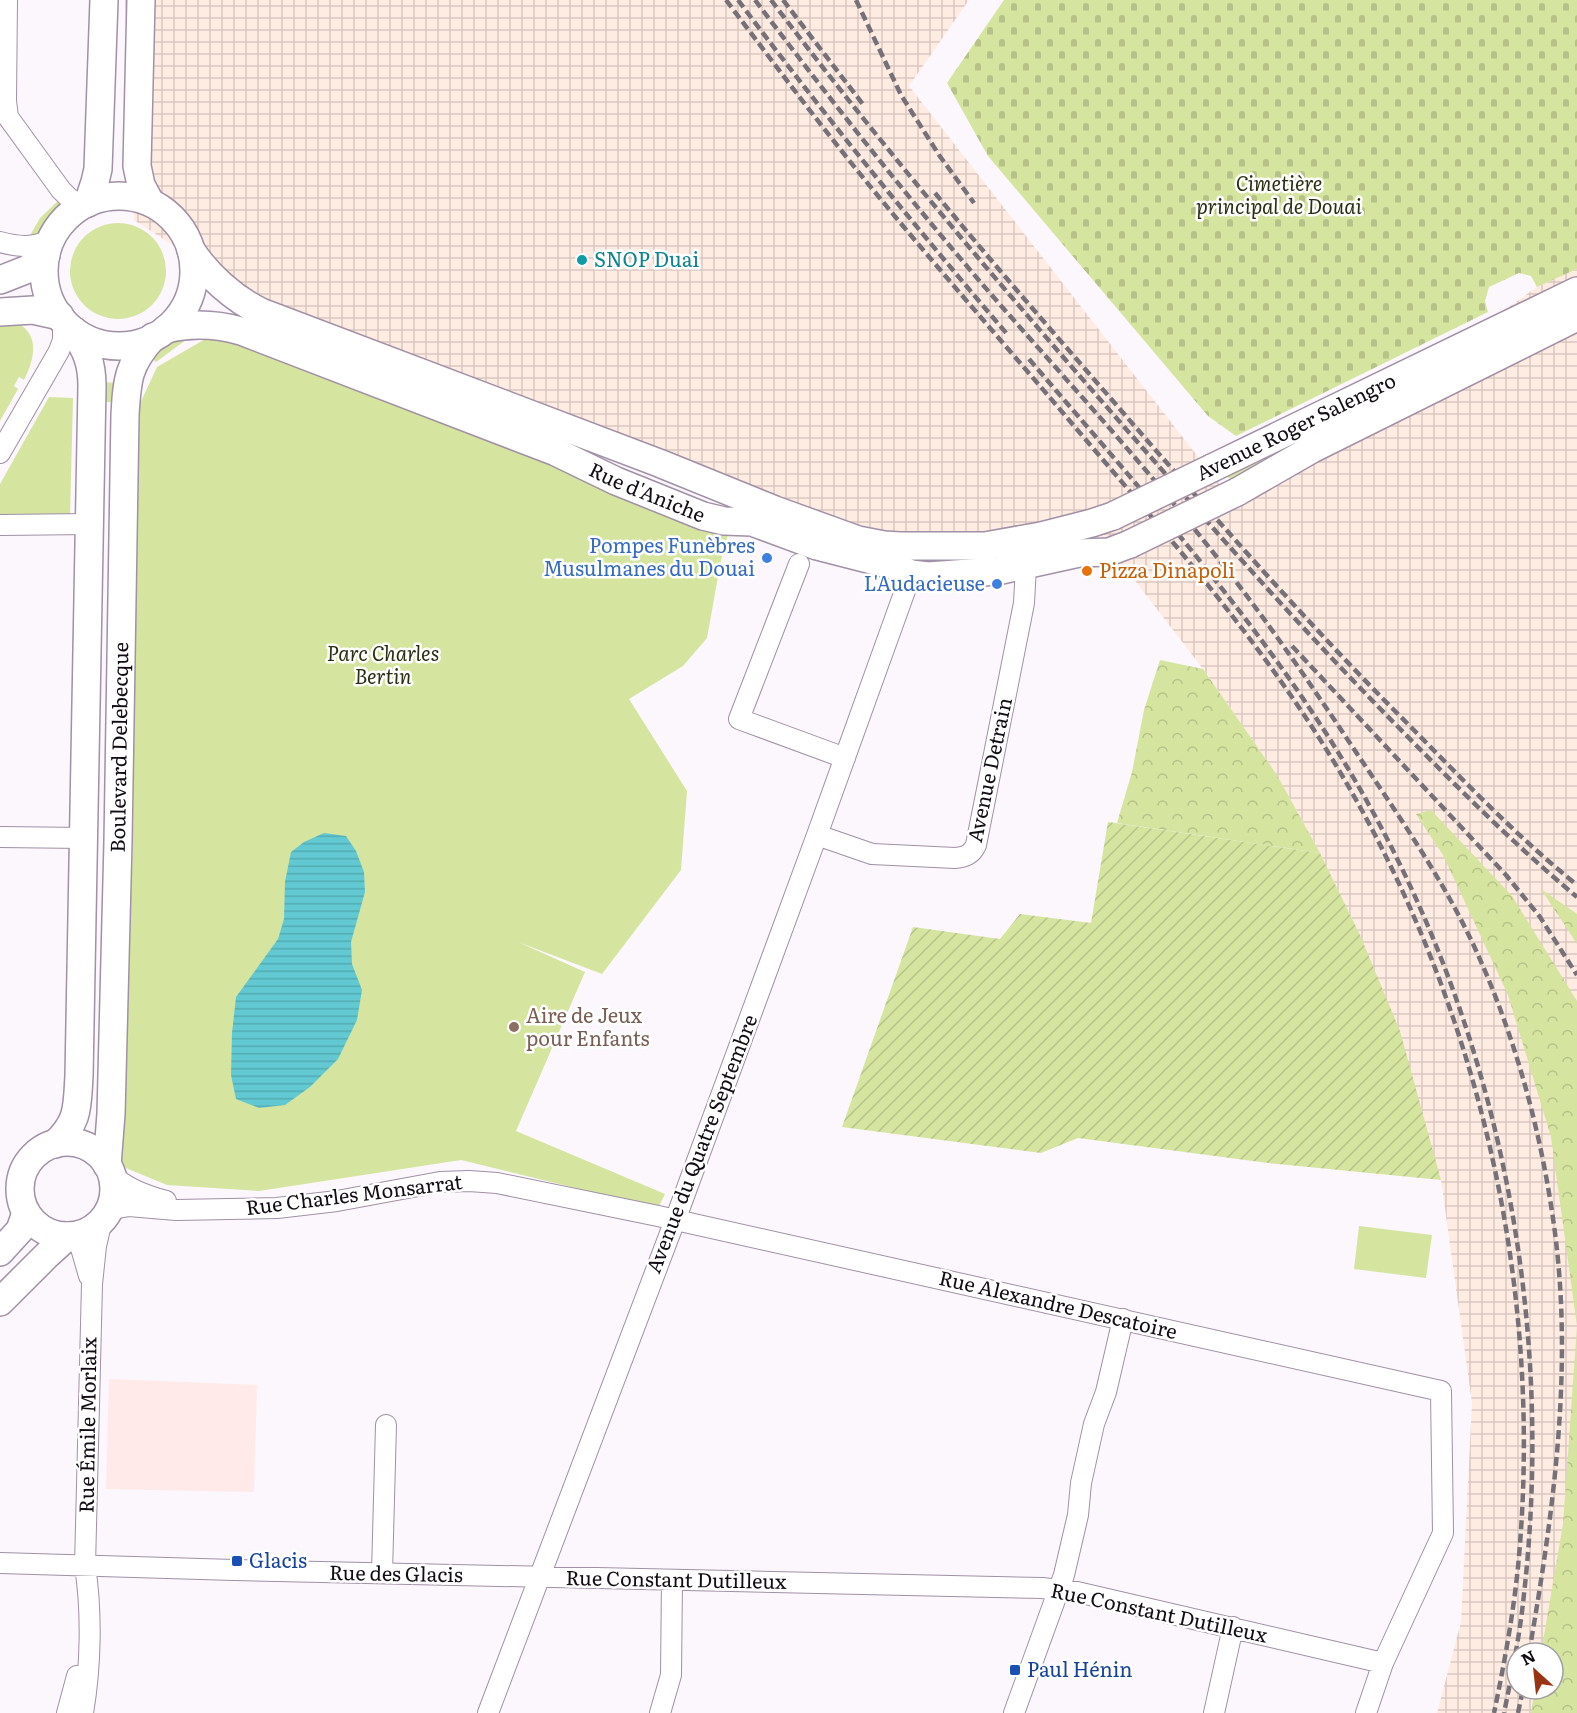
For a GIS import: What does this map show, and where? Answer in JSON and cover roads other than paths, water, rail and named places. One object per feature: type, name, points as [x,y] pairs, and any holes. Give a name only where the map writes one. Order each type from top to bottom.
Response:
[{"type":"main road","points":[[85,204],[98,169],[104,0]]},
{"type":"main road","points":[[141,0],[137,166],[141,185],[150,202]]},
{"type":"main road","points":[[0,280],[28,269],[48,248],[65,219],[85,204],[102,198],[122,196],[150,202],[178,223],[191,250],[194,273],[191,291],[183,310],[160,333],[135,344],[115,346],[91,340],[66,322],[33,310],[0,312]]},
{"type":"main road","points":[[48,248],[44,270],[46,286],[51,302],[66,322]]},
{"type":"main road","name":"Rue d'Aniche","points":[[191,250],[201,264],[222,284],[238,298],[261,312],[845,536],[872,543],[900,546],[974,547],[1008,543]]},
{"type":"main road","name":"Avenue Roger Salengro","points":[[1008,543],[1113,516],[1577,291]]},
{"type":"main road","name":"Rue d'Aniche","points":[[160,333],[201,324],[241,331],[556,452],[616,481],[703,516],[724,521],[752,522],[817,546],[895,566],[911,574],[946,576],[1026,566],[1079,553],[1109,552],[1130,544],[1237,492],[1312,448],[1577,317]]},
{"type":"main road","name":"Boulevard Delebecque","points":[[55,1144],[70,1128],[77,1111],[92,376],[89,357],[66,322]]},
{"type":"main road","name":"Boulevard Delebecque","points":[[109,1169],[126,398],[132,368],[138,356],[160,333]]},
{"type":"main road","points":[[0,1252],[20,1230],[17,1205],[22,1176],[26,1167],[40,1151],[55,1144],[82,1145],[96,1153],[109,1169],[114,1191],[111,1204],[105,1216],[91,1230],[70,1236],[57,1235],[42,1229],[17,1205]]},
{"type":"main road","points":[[0,1180],[26,1167]]},
{"type":"main road","points":[[0,1302],[48,1254],[70,1236]]},
{"type":"street","points":[[7,0],[6,101],[9,117],[61,190],[69,198],[85,204]]},
{"type":"street","points":[[0,242],[12,246],[48,248]]},
{"type":"street","points":[[0,453],[59,351],[66,322]]},
{"type":"street","points":[[0,525],[90,524]]},
{"type":"street","points":[[799,564],[739,718],[845,758]]},
{"type":"street","name":"Avenue Detrain","points":[[817,835],[872,854],[955,858],[969,855],[974,851],[1024,603],[1026,566]]},
{"type":"street","name":"Avenue du Quatre Septembre","points":[[488,1713],[675,1220],[911,574]]},
{"type":"street","points":[[0,837],[84,838]]},
{"type":"street","name":"Rue Charles Monsarrat","points":[[109,1169],[118,1180],[157,1199],[210,1209]]},
{"type":"street","name":"Rue Charles Monsarrat","points":[[105,1216],[118,1208],[129,1206],[176,1210],[277,1208],[337,1201],[424,1184],[469,1181],[512,1185],[675,1220]]},
{"type":"street","name":"Rue Émile Morlaix","points":[[85,1566],[92,1284],[96,1246],[105,1216]]},
{"type":"street","name":"Rue Alexandre Descatoire","points":[[675,1220],[1442,1391],[1443,1533],[1383,1663]]},
{"type":"street","name":"Rue Émile Morlaix","points":[[70,1236],[81,1248],[92,1284]]},
{"type":"street","points":[[1014,1713],[1059,1589],[1078,1515],[1081,1483],[1094,1424],[1106,1392],[1123,1319]]},
{"type":"street","points":[[382,1573],[386,1425]]},
{"type":"street","name":"Rue des Glacis","points":[[0,1563],[540,1577]]},
{"type":"street","points":[[67,1713],[76,1677],[79,1595],[85,1566]]},
{"type":"street","points":[[83,1713],[88,1663],[89,1593],[85,1566]]},
{"type":"street","name":"Rue Constant Dutilleux","points":[[540,1577],[1059,1589],[1383,1663]]},
{"type":"street","points":[[660,1713],[670,1675],[672,1580]]},
{"type":"street","points":[[1214,1713],[1233,1627]]},
{"type":"street","points":[[1366,1713],[1383,1663]]},
{"type":"water","points":[[324,833],[346,836],[356,851],[364,872],[365,892],[351,942],[352,964],[362,990],[357,1020],[338,1059],[310,1087],[285,1105],[259,1108],[236,1099],[231,1075],[236,997],[278,939],[284,919],[285,882],[291,852],[304,842]]},
{"type":"railway","points":[[726,0],[865,180],[1165,533],[1257,649],[1314,730],[1370,825],[1417,924],[1456,1026],[1486,1131],[1508,1239],[1520,1348],[1524,1457],[1518,1567],[1514,1604],[1494,1713]]},
{"type":"railway","points":[[738,0],[870,169],[1007,334]]},
{"type":"railway","points":[[755,0],[838,109],[924,215],[1155,481],[1246,595],[1313,688],[1410,833],[1470,937],[1495,996],[1528,1096],[1550,1199],[1560,1286],[1562,1338],[1558,1444],[1546,1549],[1531,1641]]},
{"type":"railway","points":[[771,0],[865,121],[962,239],[1192,505],[1343,670],[1447,776],[1577,897]]},
{"type":"railway","points":[[783,0],[865,107]]},
{"type":"railway","points":[[856,0],[901,95],[939,155],[974,203]]},
{"type":"railway","points":[[935,193],[1145,438],[1297,609],[1482,799],[1577,885]]},
{"type":"railway","points":[[1029,359],[1217,582],[1320,724],[1378,822],[1428,925],[1467,1032],[1498,1141],[1519,1253],[1530,1367],[1532,1480],[1524,1594],[1504,1713]]},
{"type":"railway","points":[[1292,646],[1506,875],[1540,917],[1577,975]]},
{"type":"railway","points":[[1518,1713],[1520,1701]]},
{"type":"place","name":"SNOP Duai","points":[[582,260]]},
{"type":"place","name":"Pompes Funèbres Musulmanes du Douai","points":[[767,558]]},
{"type":"place","name":"Pizza Dinapoli","points":[[1087,571]]},
{"type":"place","name":"L'Audacieuse","points":[[997,584]]},
{"type":"place","name":"Aire de Jeux pour Enfants","points":[[514,1027]]},
{"type":"place","name":"Glacis","points":[[237,1561]]},
{"type":"place","name":"Paul Hénin","points":[[1015,1670]]},
{"type":"park label","name":"Cimetière principal de Douai","points":[[1279,196]]},
{"type":"park label","name":"Parc Charles Bertin","points":[[383,666]]}]
